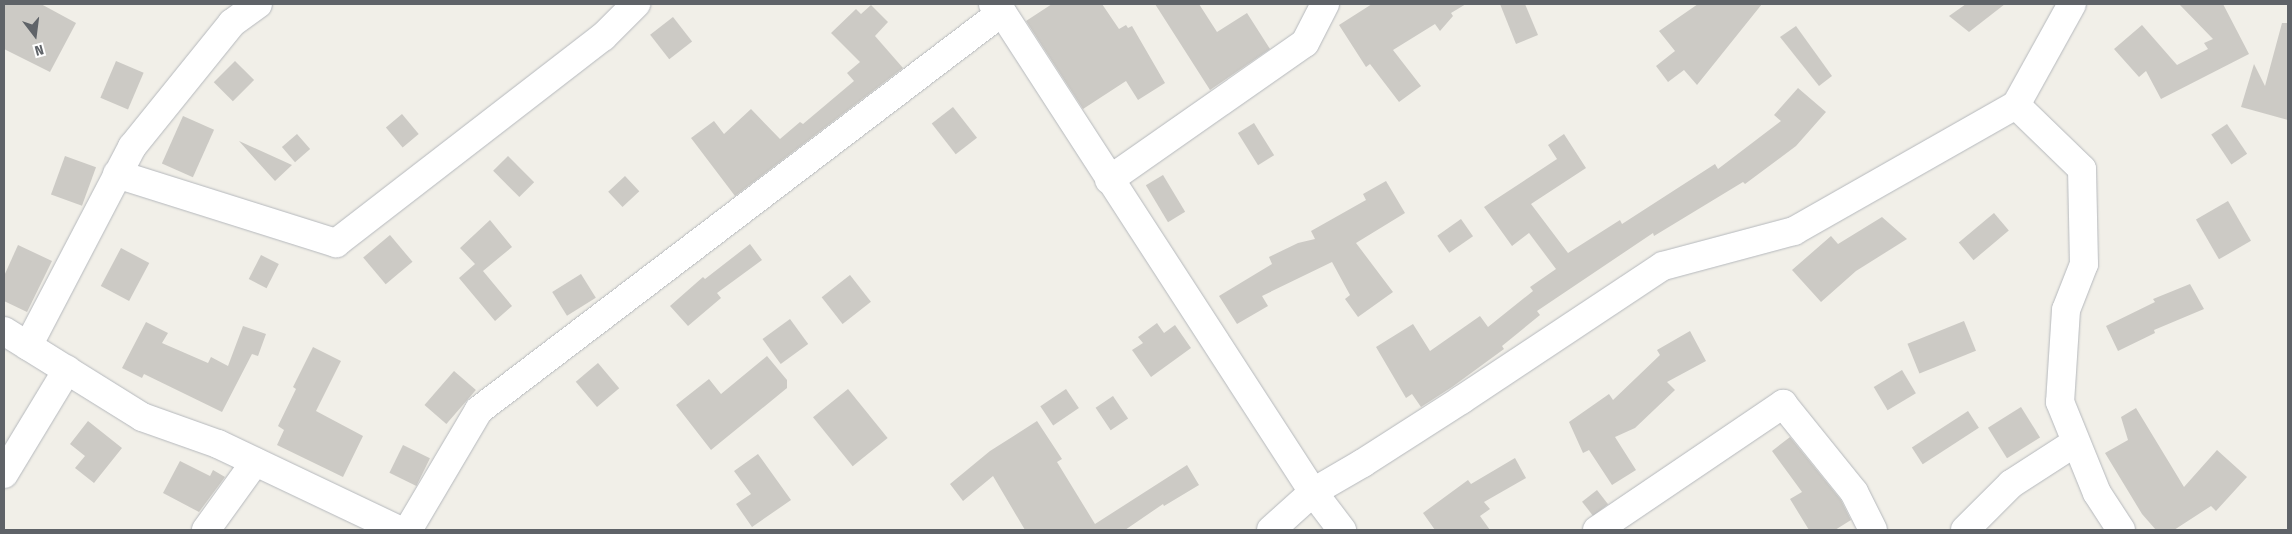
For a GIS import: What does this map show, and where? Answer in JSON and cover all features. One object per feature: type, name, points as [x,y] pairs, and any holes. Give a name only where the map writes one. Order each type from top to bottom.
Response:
[{"type":"street","points":[[28,346],[132,147],[232,23],[258,4]]},
{"type":"street","points":[[118,174],[336,243],[603,37],[636,4]]},
{"type":"street","points":[[1109,180],[1305,43],[1325,4]]},
{"type":"street","points":[[1271,530],[1313,492],[1363,463],[1461,400],[1663,266],[1794,231],[2016,106],[2072,4]]},
{"type":"street","points":[[408,530],[478,410],[997,8],[1313,492],[1342,530]]},
{"type":"street","points":[[2016,106],[2082,169],[2084,264],[2066,310],[2060,402],[2097,493],[2122,530]]},
{"type":"street","points":[[4,331],[142,417],[218,444],[399,530]]},
{"type":"street","points":[[4,474],[67,370]]},
{"type":"street","points":[[1596,530],[1784,404],[1854,492],[1874,530]]},
{"type":"street","points":[[1965,530],[2011,484],[2076,442]]},
{"type":"street","points":[[206,530],[256,462]]},
{"type":"building","points":[[4,4],[41,4],[76,23],[50,72],[4,49]]},
{"type":"building","points":[[1052,4],[1102,4],[1119,29],[1126,25],[1128,28],[1132,26],[1165,83],[1138,100],[1126,81],[1083,109],[1026,21]]},
{"type":"building","points":[[1155,4],[1199,4],[1217,32],[1247,13],[1270,49],[1210,90]]},
{"type":"building","points":[[1372,4],[1466,4],[1451,13],[1453,16],[1440,31],[1435,24],[1393,50],[1421,86],[1399,102],[1370,64],[1366,67],[1339,25]]},
{"type":"building","points":[[1500,4],[1525,4],[1538,35],[1516,44]]},
{"type":"building","points":[[1698,4],[1762,4],[1697,85],[1684,70],[1668,82],[1656,66],[1675,51],[1659,31]]},
{"type":"building","points":[[1966,4],[2005,4],[1969,32],[1949,16]]},
{"type":"building","points":[[2179,4],[2223,4],[2249,54],[2161,99],[2146,71],[2139,77],[2114,49],[2142,25],[2177,65],[2208,49],[2204,43],[2213,39]]},
{"type":"building","points":[[871,5],[888,22],[875,36],[903,68],[735,196],[691,138],[714,121],[724,134],[751,109],[780,139],[800,122],[803,124],[854,81],[847,73],[860,62],[831,33],[856,9],[861,14]]},
{"type":"building","points":[[673,17],[692,41],[669,59],[650,35]]},
{"type":"building","points":[[2282,23],[2288,23],[2288,120],[2241,107],[2254,64],[2265,86]]},
{"type":"building","points":[[1796,26],[1832,76],[1819,86],[1780,37]]},
{"type":"building","points":[[116,61],[144,73],[128,110],[100,98]]},
{"type":"building","points":[[235,61],[254,80],[233,101],[214,82]]},
{"type":"building","points":[[1798,88],[1826,112],[1796,146],[1745,184],[1743,182],[1654,236],[1653,233],[1537,311],[1540,315],[1502,346],[1504,349],[1452,387],[1421,407],[1412,394],[1406,398],[1376,347],[1413,324],[1430,351],[1480,316],[1488,327],[1533,291],[1530,287],[1556,269],[1529,233],[1512,246],[1484,207],[1557,159],[1548,145],[1564,134],[1586,168],[1531,204],[1568,253],[1620,220],[1622,224],[1715,164],[1718,169],[1781,121],[1774,115]]},
{"type":"building","points":[[953,107],[977,138],[956,154],[932,124]]},
{"type":"building","points":[[402,114],[419,134],[403,147],[386,127]]},
{"type":"building","points":[[183,116],[214,130],[193,177],[162,164]]},
{"type":"building","points":[[1254,123],[1274,155],[1258,165],[1238,133]]},
{"type":"building","points":[[2227,124],[2247,154],[2231,164],[2211,135]]},
{"type":"building","points":[[297,134],[310,149],[295,162],[282,147]]},
{"type":"building","points":[[239,141],[292,165],[275,181]]},
{"type":"building","points":[[65,156],[96,167],[82,206],[51,195]]},
{"type":"building","points":[[508,156],[534,182],[519,197],[493,171]]},
{"type":"building","points":[[1163,175],[1185,212],[1168,222],[1146,185]]},
{"type":"building","points":[[625,176],[639,191],[623,207],[608,192]]},
{"type":"building","points":[[1386,181],[1405,213],[1356,243],[1393,292],[1358,317],[1345,299],[1350,295],[1332,262],[1262,296],[1268,306],[1237,324],[1219,296],[1272,264],[1269,257],[1298,243],[1315,239],[1311,231],[1366,200],[1363,194]]},
{"type":"building","points":[[2228,201],[2251,241],[2219,259],[2196,220]]},
{"type":"building","points":[[1994,213],[2009,231],[1974,260],[1959,243]]},
{"type":"building","points":[[1882,217],[1907,239],[1856,271],[1821,302],[1792,270],[1831,236],[1838,244]]},
{"type":"building","points":[[1461,219],[1473,236],[1449,253],[1437,236]]},
{"type":"building","points":[[490,220],[512,247],[483,271],[512,306],[495,321],[459,278],[475,264],[460,248]]},
{"type":"building","points":[[390,235],[412,262],[386,284],[363,257]]},
{"type":"building","points":[[750,244],[762,260],[717,293],[721,298],[688,326],[670,306],[703,277],[705,279]]},
{"type":"building","points":[[18,245],[52,261],[27,312],[4,301],[4,276]]},
{"type":"building","points":[[121,248],[149,263],[129,301],[101,286]]},
{"type":"building","points":[[261,255],[279,264],[267,288],[249,279]]},
{"type":"building","points":[[581,274],[596,298],[567,316],[552,292]]},
{"type":"building","points":[[850,275],[871,302],[843,324],[822,297]]},
{"type":"building","points":[[2190,284],[2204,309],[2154,330],[2155,333],[2118,351],[2106,326],[2155,302],[2153,299]]},
{"type":"building","points":[[790,319],[808,344],[781,364],[762,339]]},
{"type":"building","points":[[1964,321],[1976,351],[1919,374],[1907,344]]},
{"type":"building","points":[[146,322],[168,333],[162,343],[208,363],[211,357],[228,366],[243,326],[266,334],[258,356],[252,354],[222,412],[144,374],[142,378],[122,368]]},
{"type":"building","points":[[1157,323],[1164,333],[1175,325],[1191,348],[1151,377],[1132,350],[1143,343],[1138,337]]},
{"type":"building","points":[[1690,331],[1706,361],[1667,382],[1675,390],[1635,428],[1615,437],[1636,470],[1612,485],[1589,450],[1583,453],[1569,422],[1609,394],[1613,400],[1660,355],[1657,350]]},
{"type":"building","points":[[313,347],[341,361],[316,411],[363,436],[343,477],[277,445],[284,430],[278,426],[296,389],[293,387]]},
{"type":"building","points":[[767,356],[787,380],[787,388],[711,450],[676,405],[709,379],[721,394]]},
{"type":"building","points":[[598,363],[619,388],[597,407],[576,382]]},
{"type":"building","points":[[1902,370],[1916,393],[1888,410],[1874,387]]},
{"type":"building","points":[[454,371],[476,390],[446,424],[424,405]]},
{"type":"building","points":[[848,389],[888,438],[853,466],[813,417]]},
{"type":"building","points":[[1066,389],[1079,408],[1053,425],[1040,406]]},
{"type":"building","points":[[1113,396],[1128,418],[1111,430],[1096,408]]},
{"type":"building","points":[[2021,407],[2040,438],[2007,458],[1988,428]]},
{"type":"building","points":[[2136,408],[2184,487],[2217,450],[2247,477],[2216,511],[2211,506],[2174,530],[2156,530],[2142,514],[2105,453],[2128,440],[2121,417]]},
{"type":"building","points":[[1968,411],[1979,428],[1923,464],[1912,447]]},
{"type":"building","points":[[88,421],[122,448],[94,483],[75,468],[85,456],[70,444]]},
{"type":"building","points":[[1037,421],[1062,459],[1057,462],[1095,524],[1187,465],[1199,485],[1164,506],[1163,504],[1125,530],[1025,530],[993,476],[963,501],[950,484],[990,451]]},
{"type":"building","points":[[1790,437],[1841,500],[1851,520],[1835,530],[1809,530],[1790,499],[1802,492],[1772,451]]},
{"type":"building","points":[[403,445],[430,458],[416,486],[389,473]]},
{"type":"building","points":[[758,454],[791,500],[752,527],[736,504],[751,494],[734,471]]},
{"type":"building","points":[[1515,458],[1526,478],[1484,502],[1490,509],[1480,516],[1490,530],[1435,530],[1423,513],[1468,480],[1471,484]]},
{"type":"building","points":[[180,461],[210,476],[213,470],[225,477],[199,512],[163,493]]},
{"type":"building","points":[[1597,490],[1608,504],[1593,516],[1582,502]]}]
